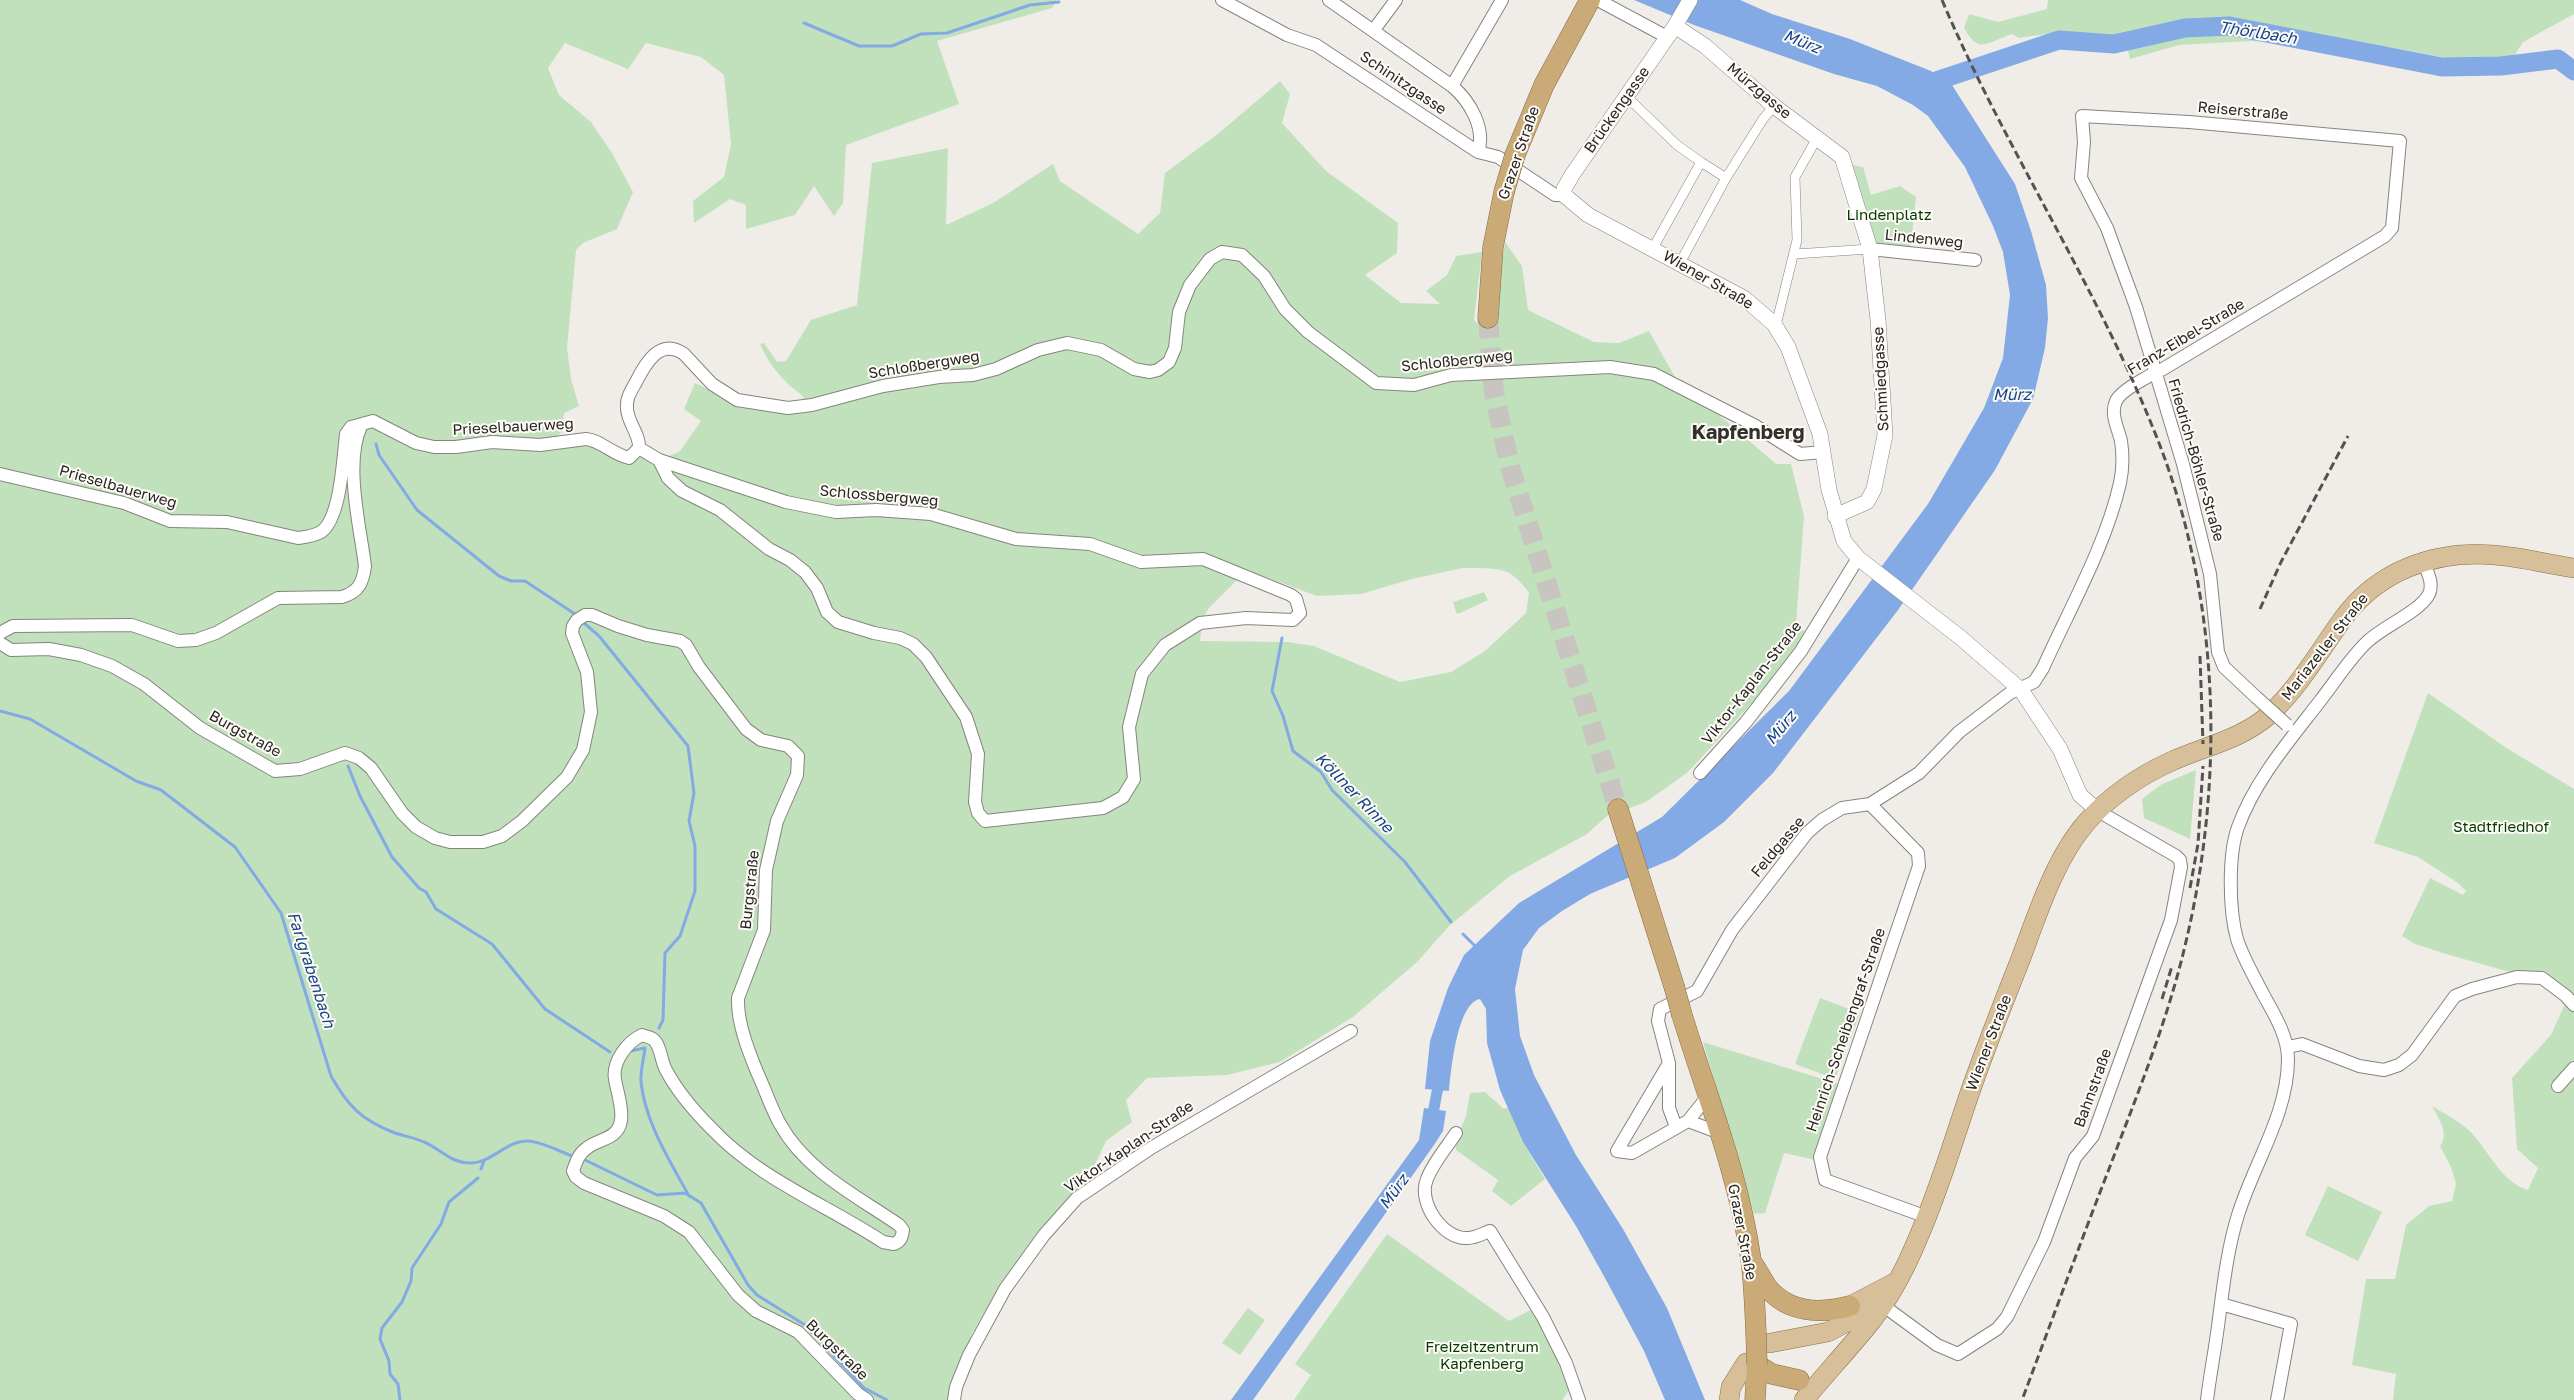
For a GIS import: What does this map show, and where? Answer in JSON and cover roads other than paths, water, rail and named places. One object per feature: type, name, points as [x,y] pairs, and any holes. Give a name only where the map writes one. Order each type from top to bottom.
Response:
[{"type":"highway","name":"Grazer Straße","points":[[1488,318],[1493,248],[1504,192],[1515,155],[1544,85],[1591,3]]},
{"type":"highway","name":"Grazer Straße","points":[[1618,809],[1720,1133],[1735,1188],[1751,1261],[1760,1289],[1763,1338],[1751,1364],[1755,1400]]},
{"type":"highway","points":[[1760,1289],[1802,1310],[1833,1311],[1850,1306]]},
{"type":"highway","points":[[1751,1364],[1772,1374],[1798,1380]]},
{"type":"main road","name":"Mariazeller Straße","points":[[2098,811],[2148,773],[2170,762],[2232,739],[2269,714],[2287,697],[2344,616],[2364,594],[2395,572],[2423,562],[2467,554],[2495,555],[2574,568]]},
{"type":"main road","name":"Wiener Straße","points":[[1896,1282],[1908,1261],[1927,1217],[1998,1018],[2048,890],[2083,826],[2098,811]]},
{"type":"main road","points":[[1804,1400],[1867,1326],[1896,1282]]},
{"type":"main road","points":[[1850,1306],[1896,1282]]},
{"type":"main road","points":[[1763,1338],[1828,1332],[1881,1304]]},
{"type":"main road","points":[[1729,1400],[1731,1387],[1751,1364]]},
{"type":"main road","points":[[1798,1380],[1822,1377]]},
{"type":"street","name":"Schinitzgasse","points":[[1222,0],[1287,34],[1316,45],[1478,152],[1498,158],[1555,195],[1564,195]]},
{"type":"street","points":[[1329,0],[1452,86],[1464,97],[1471,107],[1481,143],[1478,152]]},
{"type":"street","points":[[1373,31],[1396,0]]},
{"type":"street","points":[[1452,86],[1502,0]]},
{"type":"street","points":[[1671,32],[1690,0]]},
{"type":"street","name":"Mürzgasse","points":[[1591,3],[1705,46],[1774,106],[1842,157],[1870,249]]},
{"type":"street","name":"Brückengasse","points":[[1564,195],[1564,188],[1572,175],[1671,32]]},
{"type":"street","points":[[1627,97],[1677,145],[1700,161],[1729,176]]},
{"type":"street","points":[[1680,263],[1762,119],[1774,106]]},
{"type":"street","name":"Reiserstraße","points":[[2082,116],[2189,122],[2400,141]]},
{"type":"street","name":"Friedrich-Böhler-Straße","points":[[2082,116],[2084,142],[2081,178],[2107,228],[2136,307],[2154,373],[2183,464],[2210,574],[2218,652],[2224,667],[2291,729]]},
{"type":"street","points":[[1774,324],[1777,321],[1795,254],[1798,225],[1794,198],[1795,177],[1817,138]]},
{"type":"street","name":"Franz-Eibel-Straße","points":[[2020,690],[2034,682],[2043,668],[2108,525],[2121,482],[2123,461],[2113,412],[2116,399],[2154,373],[2385,236],[2392,228],[2400,141]]},
{"type":"street","points":[[1653,248],[1700,161]]},
{"type":"street","name":"Wiener Straße","points":[[1564,195],[1588,214],[1744,298],[1774,324],[1788,347],[1820,434],[1836,516],[1844,540],[1858,558],[1916,602],[2020,690],[2060,749],[2080,795],[2098,811]]},
{"type":"street","points":[[1795,254],[1870,249]]},
{"type":"street","name":"Lindenweg","points":[[1870,249],[1975,260]]},
{"type":"street","name":"Schmiedgasse","points":[[1836,516],[1867,502],[1874,489],[1884,435],[1878,320],[1870,249]]},
{"type":"street","name":"Schloßbergweg","points":[[640,448],[628,417],[628,398],[651,357],[666,348],[678,350],[684,354],[712,384],[737,400],[788,408],[812,405],[883,386],[939,376],[973,375],[996,369],[1038,350],[1067,343],[1101,350],[1134,369],[1150,372],[1158,370],[1169,362],[1175,348],[1180,312],[1190,286],[1210,259],[1222,252],[1242,255],[1264,276],[1285,309],[1308,332],[1376,383],[1414,385],[1451,375],[1545,368],[1610,367],[1654,374],[1677,384],[1754,425],[1800,454],[1823,452]]},
{"type":"street","name":"Prieselbauerweg","points":[[0,474],[124,503],[170,521],[226,522],[298,538],[309,537],[322,531],[330,522],[338,496],[346,434],[351,427],[373,422],[416,443],[434,447],[456,447],[492,442],[540,445],[593,440],[616,455],[629,458],[640,448]]},
{"type":"street","points":[[0,633],[13,626],[132,625],[178,641],[196,640],[216,633],[278,598],[342,597],[351,594],[359,588],[365,566],[354,465],[356,437],[361,426]]},
{"type":"street","name":"Schlossbergweg","points":[[640,448],[659,460],[786,502],[836,512],[876,510],[931,514],[1016,539],[1057,540],[1090,544],[1141,562],[1203,559],[1291,595],[1296,599],[1300,613],[1293,620],[1246,618],[1200,623],[1165,645],[1142,674],[1129,728],[1134,779],[1124,797],[1103,808],[985,821],[978,813],[975,802],[978,754],[966,717],[926,657],[913,644],[900,638],[874,633],[838,622],[827,612],[818,588],[805,572],[790,560],[770,550],[720,510],[682,491],[668,478],[659,460]]},
{"type":"street","name":"Viktor-Kaplan-Straße","points":[[1700,774],[1746,722],[1801,652],[1858,558]]},
{"type":"street","points":[[2208,1400],[2221,1304],[2237,1218],[2284,1096],[2288,1070],[2288,1047],[2237,937],[2232,870],[2233,848],[2238,827],[2251,799],[2274,762],[2291,729],[2366,642],[2426,598],[2431,587],[2423,562]]},
{"type":"street","name":"Burgstraße","points":[[0,644],[11,650],[50,649],[81,655],[112,666],[144,684],[200,728],[275,771],[289,772],[344,753],[359,758],[372,768],[402,813],[416,827],[435,838],[464,844],[483,842],[502,836],[522,821],[567,777],[583,750],[591,712],[590,686],[587,672],[573,639],[572,626],[576,620],[586,615],[592,615],[618,626],[662,639],[680,641],[686,645],[699,667],[746,729],[761,740],[788,746],[798,756],[797,775],[777,821],[766,870],[764,930],[738,998],[738,1006],[750,1054],[780,1124],[791,1141],[805,1156],[849,1194],[899,1226],[903,1230],[902,1235],[901,1239],[894,1244],[883,1242],[778,1180],[738,1152],[713,1130],[671,1079],[664,1067],[657,1043],[653,1039],[642,1035],[626,1047],[618,1059],[614,1077],[619,1092],[621,1121],[615,1133],[601,1142],[587,1147],[578,1157],[573,1170],[576,1177],[584,1183],[664,1216],[689,1232],[738,1295],[756,1311],[798,1332],[858,1394],[868,1400]]},
{"type":"street","name":"Feldgasse","points":[[1676,1128],[1669,1108],[1669,1063],[1658,1020],[1660,1008],[1697,991],[1732,930],[1807,833],[1822,820],[1842,808],[1870,804],[1919,772],[1960,732],[2010,693],[2020,690]]},
{"type":"street","name":"Heinrich-Scheibengraf-Straße","points":[[1870,804],[1918,853],[1919,866],[1820,1157],[1825,1180],[1927,1217]]},
{"type":"street","name":"Bahnstraße","points":[[1881,1304],[1937,1345],[1958,1354],[1997,1329],[2011,1310],[2044,1242],[2075,1158],[2093,1136],[2171,920],[2181,868],[2180,860],[2098,811]]},
{"type":"street","points":[[2288,1047],[2302,1044],[2359,1066],[2384,1070],[2399,1064],[2412,1055],[2455,996],[2472,989],[2517,977],[2542,978],[2566,996],[2574,1005]]},
{"type":"street","name":"Viktor-Kaplan-Straße","points":[[954,1400],[956,1387],[969,1355],[1005,1289],[1044,1235],[1077,1198],[1151,1148],[1351,1031]]},
{"type":"street","points":[[1669,1063],[1617,1151],[1632,1153],[1688,1121],[1707,1090]]},
{"type":"street","points":[[2558,1086],[2574,1068]]},
{"type":"street","points":[[1688,1121],[1720,1133]]},
{"type":"street","points":[[1456,1133],[1426,1180],[1429,1208],[1443,1228],[1454,1236],[1468,1238],[1490,1231],[1543,1317],[1566,1363],[1579,1400]]},
{"type":"street","points":[[2221,1304],[2290,1324],[2277,1400]]},
{"type":"water","points":[[1634,0],[1740,0],[1772,14],[1850,39],[1931,71],[1952,85],[2015,184],[2031,231],[2046,285],[2048,318],[2045,348],[2033,399],[1995,470],[1898,610],[1773,773],[1724,822],[1675,858],[1590,894],[1539,928],[1523,950],[1515,989],[1520,1036],[1534,1075],[1576,1155],[1623,1229],[1667,1308],[1705,1400],[1665,1400],[1644,1351],[1605,1278],[1576,1226],[1523,1142],[1500,1090],[1487,1043],[1486,1009],[1480,999],[1472,1003],[1461,1025],[1454,1054],[1449,1091],[1425,1089],[1430,1041],[1448,988],[1464,955],[1519,903],[1662,817],[1789,691],[1928,504],[1984,408],[2003,358],[2010,295],[2003,252],[1993,226],[1965,167],[1928,116],[1913,105],[1877,86],[1834,74],[1694,25]]},
{"type":"water","name":"Mürz","points":[[1424,1108],[1446,1111],[1443,1131],[1434,1145],[1253,1400],[1231,1400],[1419,1140]]},
{"type":"waterway","points":[[804,23],[859,46],[892,46],[921,34],[947,33],[1030,5],[1059,2]]},
{"type":"waterway","name":"Thörlbach","points":[[1918,87],[2059,40],[2114,44],[2185,28],[2230,26],[2442,67],[2501,66],[2558,59],[2574,71]]},
{"type":"waterway","points":[[376,444],[379,455],[417,510],[499,576],[511,581],[525,581],[575,614]]},
{"type":"waterway","points":[[584,623],[599,636],[688,746],[694,793],[689,821],[695,846],[695,891],[680,936],[665,953],[663,1020],[659,1028]]},
{"type":"waterway","name":"Köllner Rinne","points":[[1282,638],[1272,691],[1283,716],[1293,751],[1321,772],[1332,790],[1405,862],[1451,922]]},
{"type":"waterway","name":"Farlgrabenbach","points":[[0,711],[30,719],[136,781],[161,790],[235,847],[281,913],[331,1076],[343,1096],[364,1117],[383,1128],[417,1139],[452,1159],[465,1163],[480,1162],[513,1144],[528,1141],[533,1141],[572,1156]]},
{"type":"waterway","points":[[348,766],[360,796],[392,857],[419,888],[426,892],[436,909],[492,944],[545,1009],[610,1052]]},
{"type":"waterway","name":"Köllner Rinne","points":[[1463,934],[1477,948]]},
{"type":"waterway","points":[[630,1051],[645,1048],[641,1078],[643,1097],[659,1141],[689,1196]]},
{"type":"waterway","name":"Mürz","points":[[1431,1124],[1440,1076]]},
{"type":"waterway","name":"Farlgrabenbach","points":[[583,1159],[657,1195],[685,1193],[701,1203],[748,1285],[757,1295],[805,1325],[864,1388],[887,1400]]},
{"type":"waterway","name":"Farlgrabenbach","points":[[481,1169],[484,1161]]},
{"type":"waterway","points":[[400,1400],[398,1384],[390,1374],[389,1361],[380,1339],[382,1328],[402,1302],[411,1281],[412,1268],[441,1224],[449,1202],[478,1178]]},
{"type":"tunnel","points":[[1488,318],[1494,392],[1510,467],[1618,809]]},
{"type":"railway","points":[[1942,0],[1994,111],[2109,330],[2159,443],[2180,504],[2195,567],[2205,630],[2210,694],[2210,759],[2206,823],[2197,887],[2177,978],[2150,1061],[2022,1400]]},
{"type":"railway","points":[[2260,609],[2281,562],[2348,436]]},
{"type":"railway","points":[[2200,656],[2203,744]]},
{"type":"railway","points":[[2190,888],[2198,844],[2203,766]]},
{"type":"railway","points":[[2162,999],[2172,966]]},
{"type":"district","name":"Kapfenberg","points":[[1748,433]]},
{"type":"park label","name":"Lindenplatz","points":[[1889,215]]},
{"type":"park label","name":"Stadtfriedhof","points":[[2501,827]]},
{"type":"park label","name":"Freizeitzentrum Kapfenberg","points":[[1482,1356]]}]
